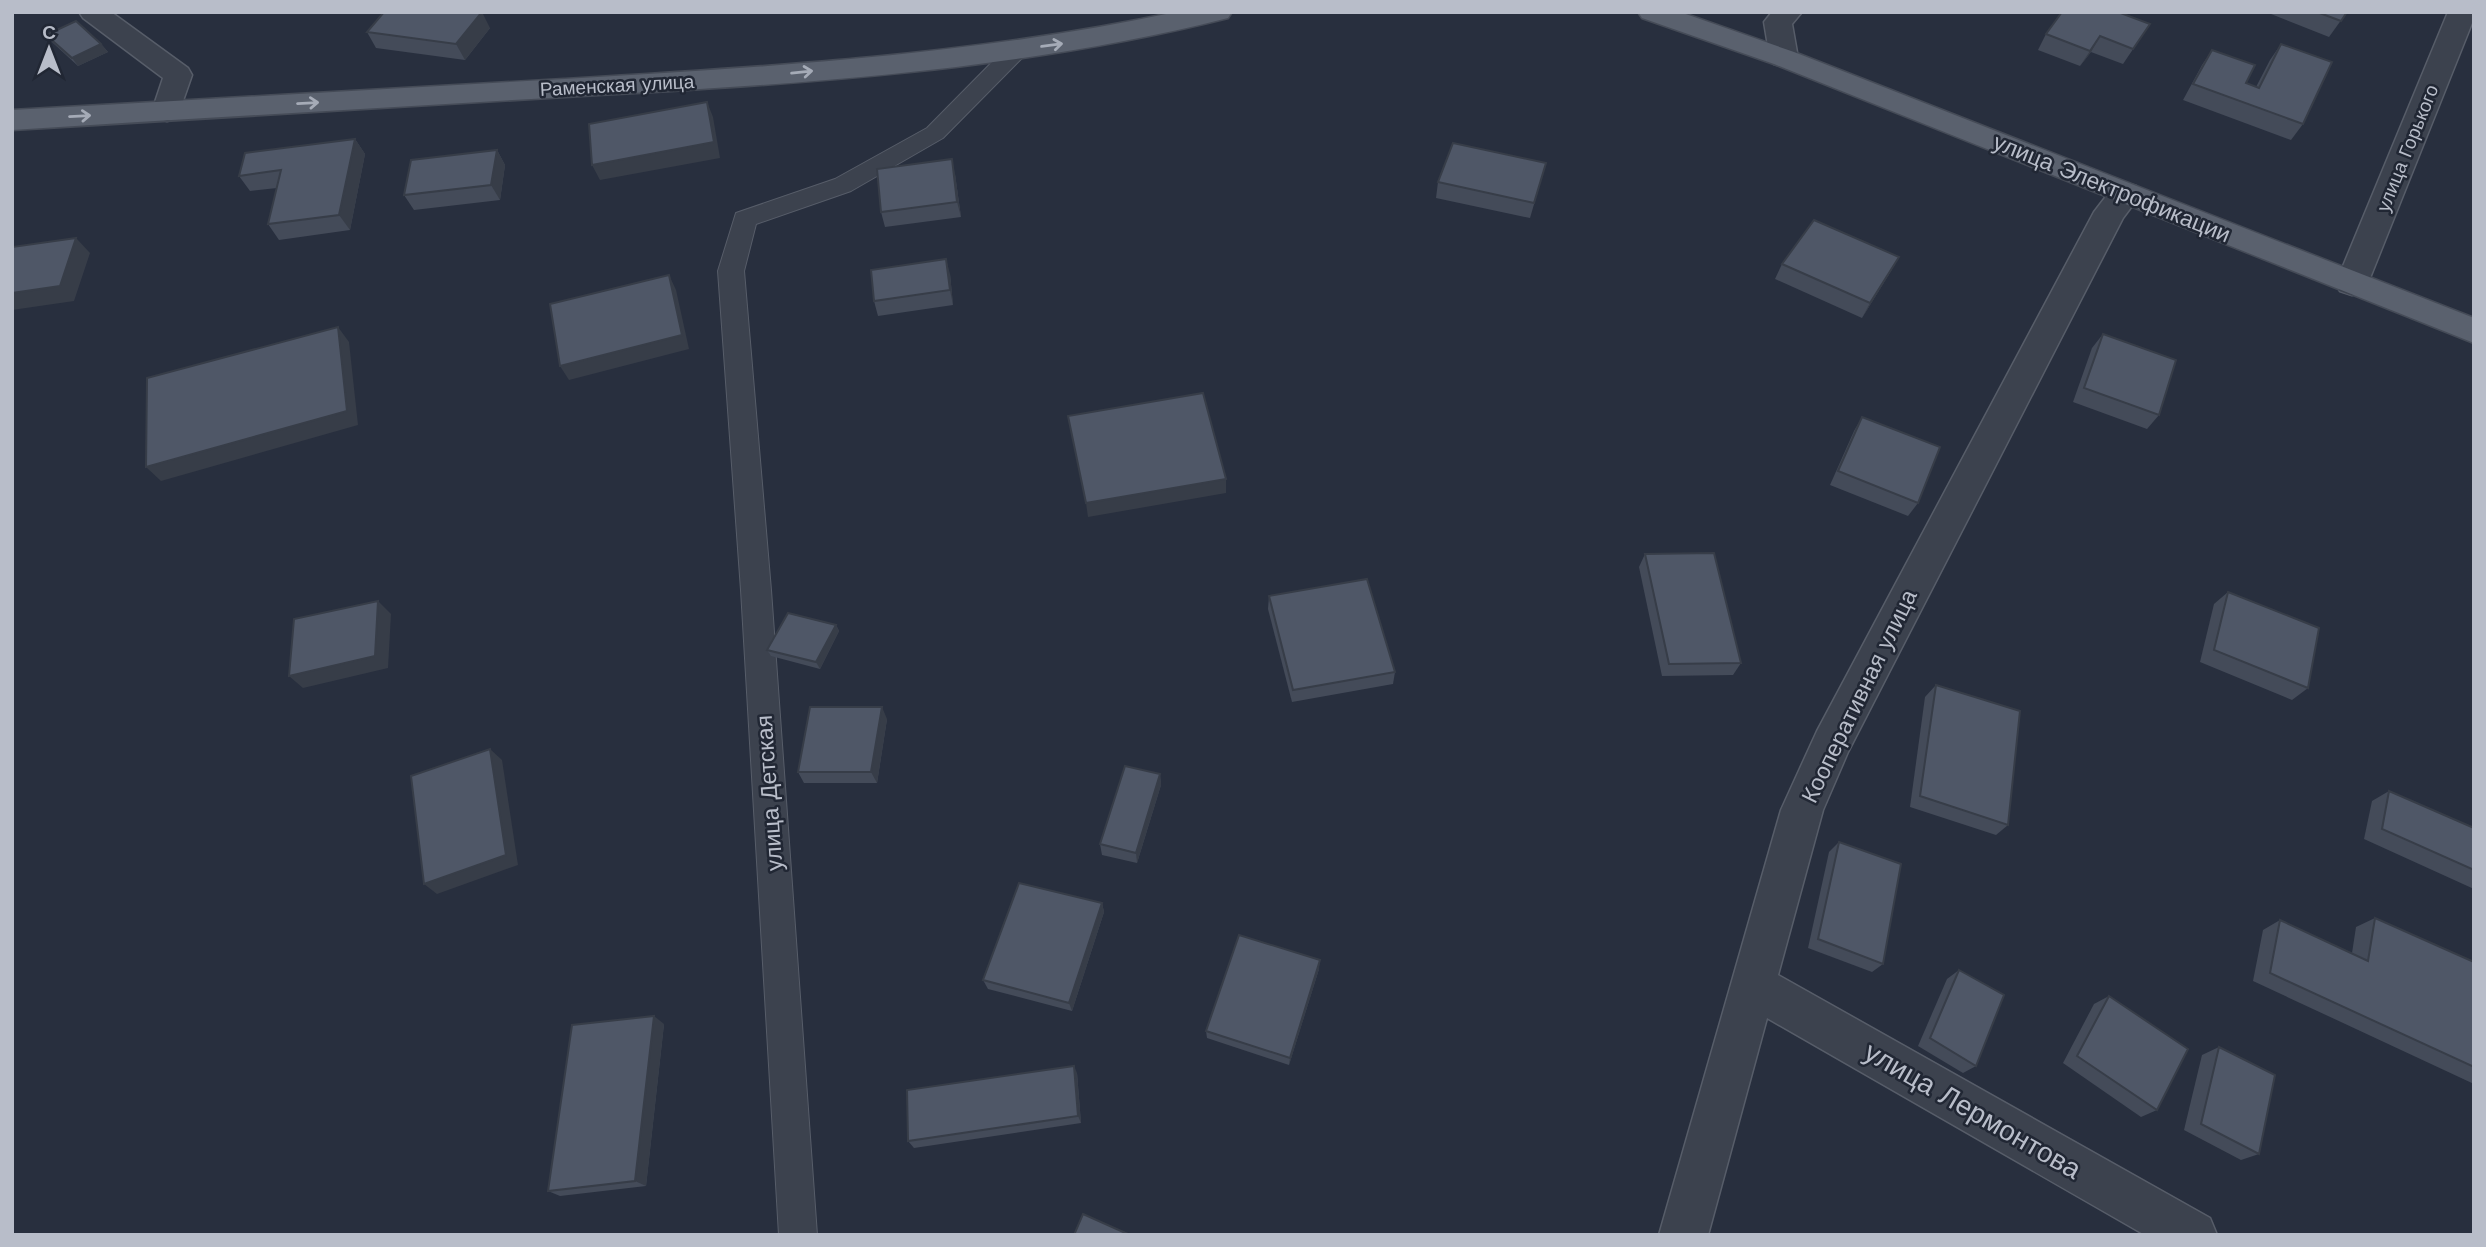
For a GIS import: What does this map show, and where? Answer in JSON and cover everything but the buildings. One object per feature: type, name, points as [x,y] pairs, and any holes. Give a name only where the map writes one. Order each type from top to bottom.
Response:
[{"type":"main road","name":"Раменская улица","points":[[12,120],[734,79],[1076,42],[1218,12]]},
{"type":"main road","points":[[1653,12],[1750,44]]},
{"type":"main road","points":[[1680,12],[1750,44]]},
{"type":"main road","name":"улица Электрофикации","points":[[1750,44],[2474,331]]},
{"type":"street","points":[[93,12],[178,75],[167,111]]},
{"type":"street","points":[[1784,58],[1778,22],[1788,12]]},
{"type":"street","name":"улица Горького","points":[[2352,283],[2462,12]]},
{"type":"street","name":"Кооперативная улица","points":[[1683,1235],[1802,810],[1831,744],[2110,212],[2125,194]]},
{"type":"street","name":"улица Лермонтова","points":[[1752,985],[2193,1235]]},
{"type":"lane","name":"улица Детская","points":[[798,1235],[756,590],[735,351],[731,271],[745,219],[843,185],[935,133],[1017,50]]}]
